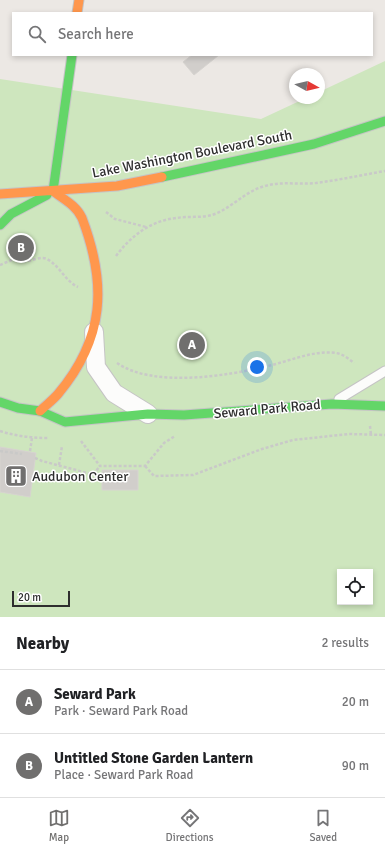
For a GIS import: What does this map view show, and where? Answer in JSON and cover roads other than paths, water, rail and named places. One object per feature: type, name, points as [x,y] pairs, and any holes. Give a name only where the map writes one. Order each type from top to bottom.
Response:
[{"type":"street","points":[[77,12],[79,0]]},
{"type":"street","points":[[53,191],[72,56]]},
{"type":"street","name":"Lake Washington Boulevard South","points":[[0,194],[116,186],[203,169],[314,144],[385,120]]},
{"type":"street","points":[[0,225],[10,214],[53,191]]},
{"type":"street","points":[[40,411],[58,395],[83,358],[94,331],[99,306],[99,280],[95,252],[79,212],[53,191]]},
{"type":"street","points":[[94,331],[96,366],[114,392],[148,414]]},
{"type":"street","name":"Seward Park Road","points":[[0,402],[18,408],[40,411],[64,422],[148,414],[184,415],[332,404],[385,406]]},
{"type":"lane","points":[[332,404],[385,371]]},
{"type":"place","name":"Untitled Stone Garden Lantern","points":[[21,248]]},
{"type":"place","name":"Seward Park","points":[[192,345]]},
{"type":"place","name":"Audubon Center","points":[[16,476]]}]
